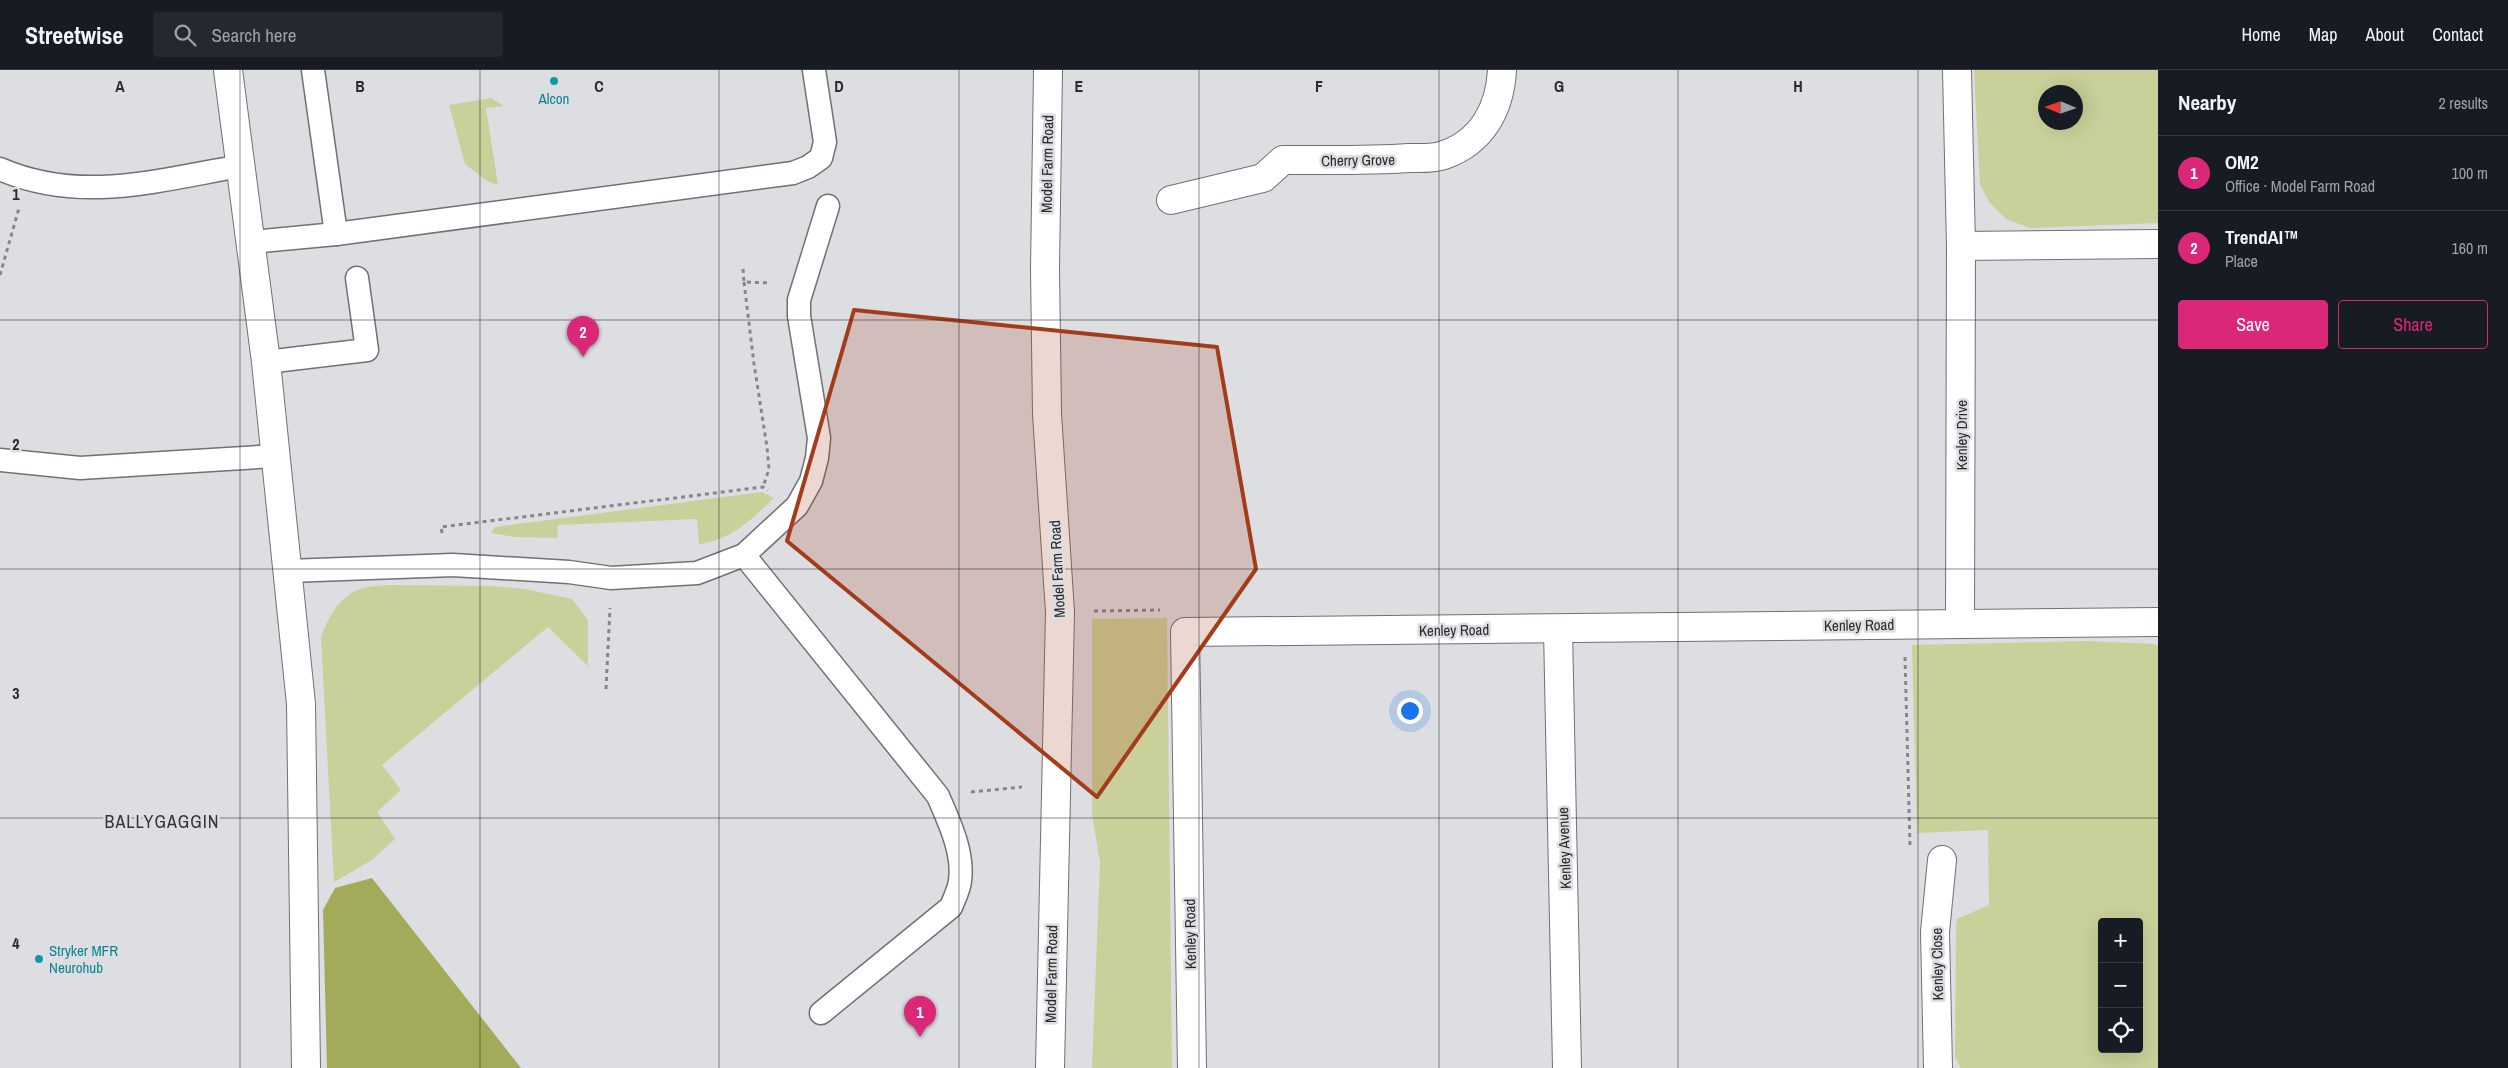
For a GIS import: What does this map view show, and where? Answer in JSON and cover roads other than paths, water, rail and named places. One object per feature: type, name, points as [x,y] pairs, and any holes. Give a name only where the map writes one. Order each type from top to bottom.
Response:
[{"type":"street","points":[[228,70],[252,242],[266,362],[301,704],[306,1068]]},
{"type":"street","name":"Model Farm Road","points":[[1048,70],[1045,269],[1047,414],[1060,612],[1050,1068]]},
{"type":"street","name":"Cherry Grove","points":[[1171,200],[1263,178],[1283,160],[1379,160],[1442,156],[1472,140],[1487,123],[1496,104],[1502,70]]},
{"type":"street","name":"Kenley Drive","points":[[1957,70],[1961,246],[1960,623]]},
{"type":"street","points":[[1961,246],[2158,244]]},
{"type":"street","name":"Kenley Road","points":[[1192,1068],[1185,632],[2158,622]]},
{"type":"street","name":"Kenley Avenue","points":[[1558,629],[1567,1068]]},
{"type":"street","name":"Kenley Close","points":[[1938,1068],[1936,932],[1942,860]]},
{"type":"lane","points":[[313,70],[336,234]]},
{"type":"lane","points":[[252,242],[336,234],[792,173],[808,167],[821,158],[825,142],[814,70]]},
{"type":"lane","points":[[0,170],[57,186],[82,189],[110,188],[241,166]]},
{"type":"lane","points":[[288,571],[446,566],[569,572],[611,578],[697,573],[744,555],[797,506],[811,480],[817,458],[819,438],[799,316],[800,300],[828,206]]},
{"type":"lane","points":[[266,362],[367,350],[357,278]]},
{"type":"lane","points":[[0,460],[80,468],[276,456]]},
{"type":"lane","points":[[744,555],[938,796],[951,826],[959,856],[960,882],[951,907],[821,1013]]},
{"type":"place","name":"Alcon","points":[[554,81]]},
{"type":"place","name":"TrendAI™","points":[[583,357]]},
{"type":"place","name":"Stryker MFR Neurohub","points":[[39,959]]},
{"type":"place","name":"OM2","points":[[920,1037]]},
{"type":"district","name":"BALLYGAGGIN","points":[[162,821]]}]
